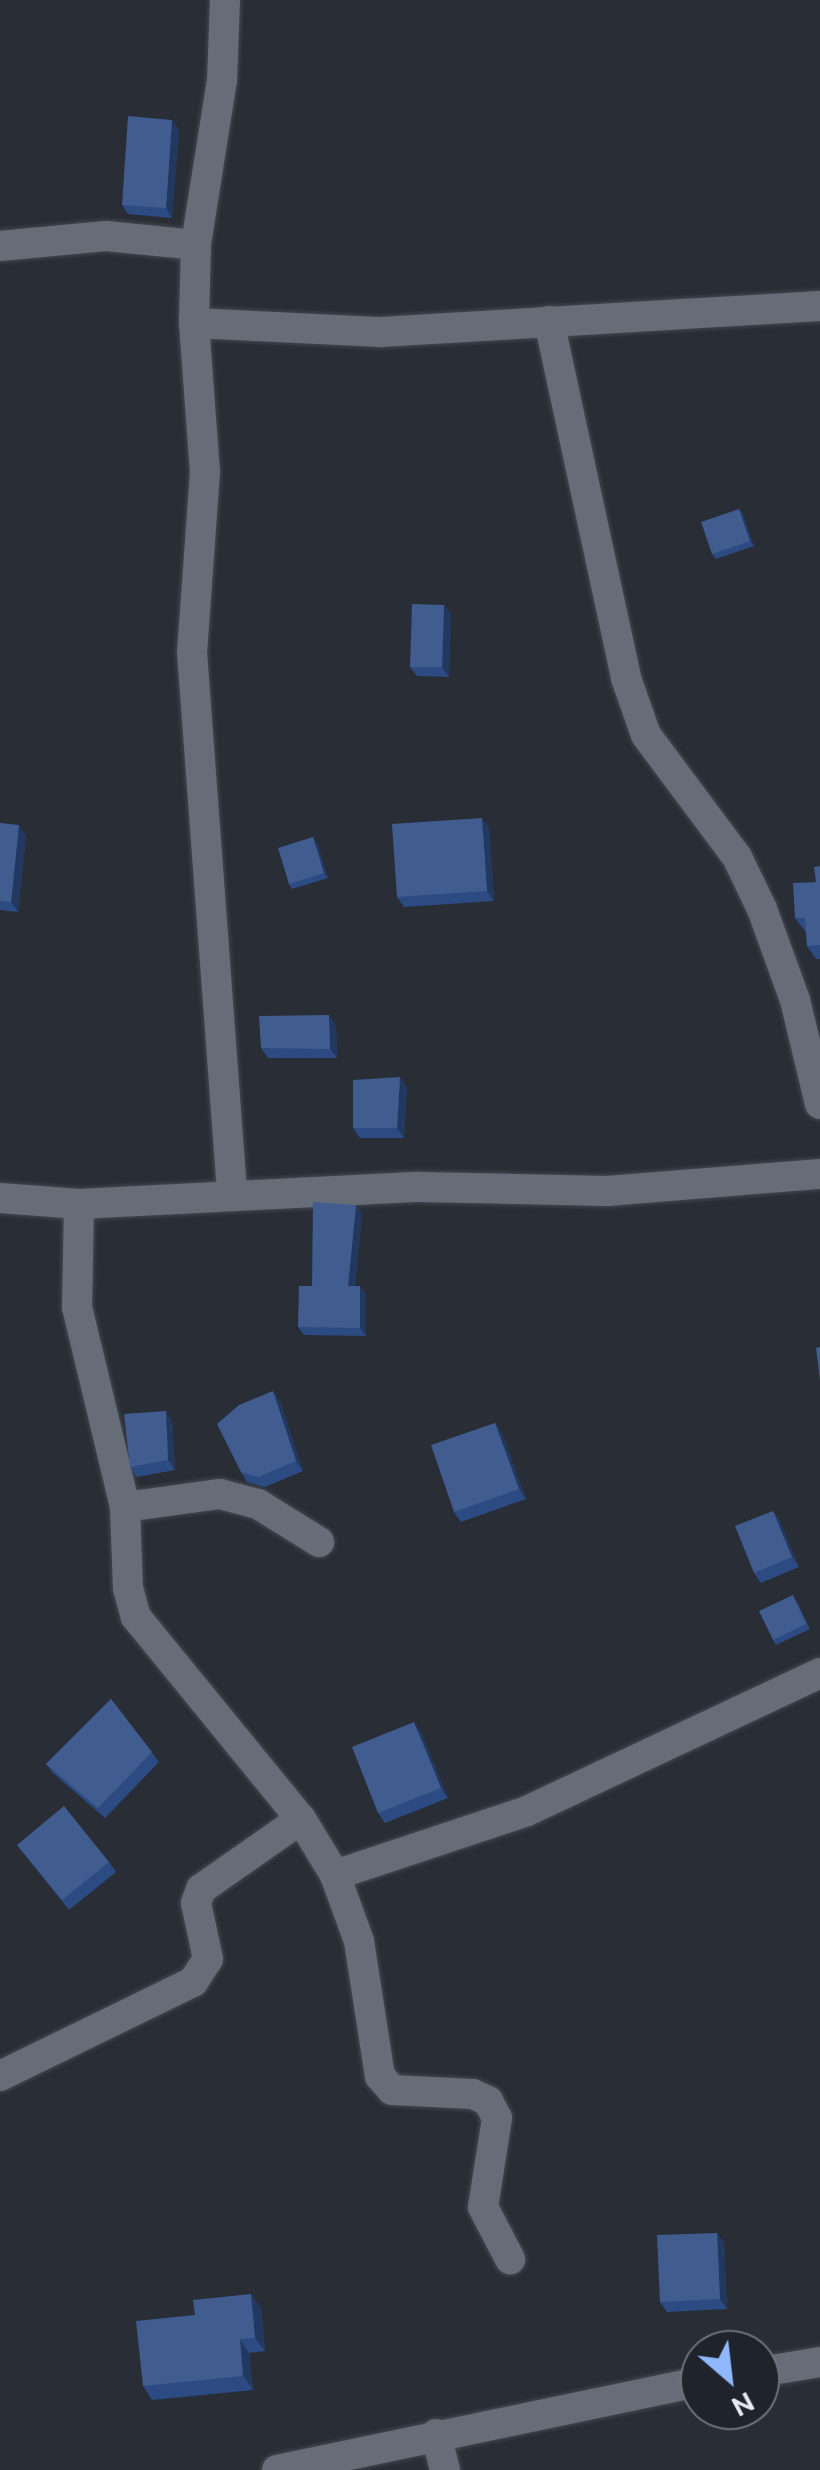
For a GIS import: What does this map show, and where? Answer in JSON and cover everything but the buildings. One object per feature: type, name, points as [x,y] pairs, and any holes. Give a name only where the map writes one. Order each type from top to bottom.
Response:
[{"type":"street","points":[[225,0],[222,80],[196,245],[194,323],[205,472],[192,652],[232,1192]]},
{"type":"street","points":[[0,246],[106,236],[196,245]]},
{"type":"street","points":[[194,323],[382,332],[820,306]]},
{"type":"street","points":[[548,320],[590,486],[626,678],[646,735],[736,857],[762,909],[795,1000],[820,1104]]},
{"type":"street","points":[[0,1198],[79,1204],[232,1192],[607,1191],[820,1174]]},
{"type":"street","points":[[79,1204],[77,1307],[125,1507],[128,1588],[136,1617],[302,1819],[335,1875],[359,1941],[380,2076],[392,2090],[473,2094],[488,2101],[498,2118],[483,2207],[510,2259]]},
{"type":"street","points":[[125,1507],[220,1494],[258,1504],[319,1542]]},
{"type":"street","points":[[335,1875],[527,1811],[820,1672]]},
{"type":"street","points":[[0,2076],[194,1982],[208,1959],[196,1903],[200,1889],[302,1819]]},
{"type":"street","points":[[780,2369],[820,2362]]},
{"type":"street","points":[[277,2470],[680,2386]]},
{"type":"street","points":[[436,2434],[445,2470]]}]
